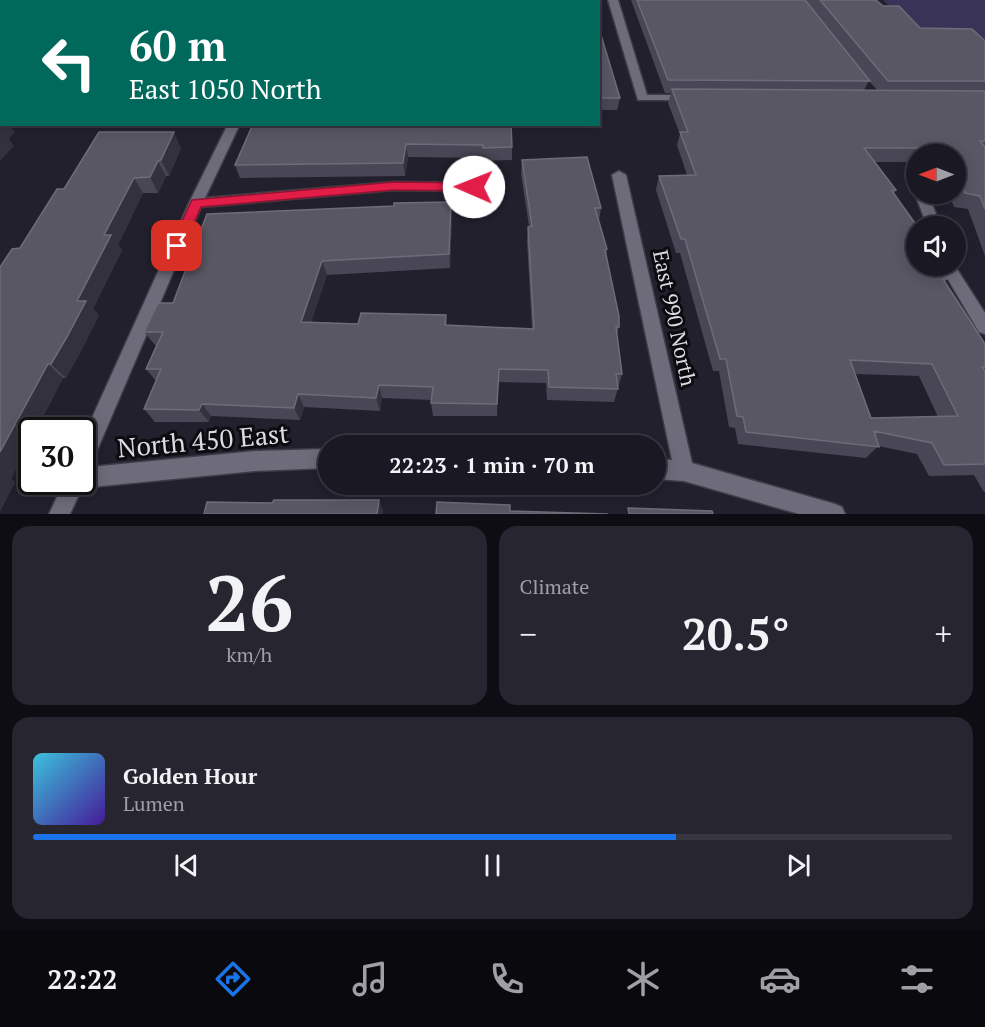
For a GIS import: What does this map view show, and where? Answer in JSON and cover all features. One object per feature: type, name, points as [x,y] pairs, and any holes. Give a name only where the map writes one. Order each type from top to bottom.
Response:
[{"type":"street","points":[[613,0],[642,98],[700,98]]},
{"type":"street","points":[[96,431],[196,203],[233,126]]},
{"type":"street","name":"East 990 North","points":[[619,175],[684,471]]},
{"type":"street","points":[[196,203],[394,186],[474,187]]},
{"type":"street","points":[[953,276],[985,327]]},
{"type":"street","name":"North 450 East","points":[[96,477],[255,461],[318,459]]},
{"type":"street","points":[[666,470],[684,471],[835,514]]},
{"type":"street","points":[[58,514],[68,495]]},
{"type":"shaded area","points":[[883,0],[985,0],[985,46],[920,37]]},
{"type":"building","points":[[637,0],[805,0],[870,81],[668,80]]},
{"type":"building","points":[[820,0],[876,0],[883,6],[899,6],[920,28],[972,29],[985,41],[985,81],[888,81]]},
{"type":"building","points":[[600,32],[620,98],[600,98]]},
{"type":"building","points":[[672,89],[985,91],[985,141],[980,141],[985,147],[985,209],[980,196],[966,193],[966,144],[906,144],[906,148],[864,148],[896,190],[892,191],[910,216],[906,216],[906,276],[945,276],[947,279],[943,279],[985,344],[985,367],[982,367],[985,371],[985,464],[944,465],[932,443],[874,431],[879,447],[746,432],[743,417],[737,416],[726,359],[720,359],[685,239],[681,239],[659,176],[696,175],[680,132],[688,132]],"holes":[[[850,360],[932,364],[958,416],[871,418]]]},
{"type":"building","points":[[252,126],[511,126],[512,147],[483,148],[483,145],[406,144],[403,163],[235,165]]},
{"type":"building","points":[[99,132],[174,132],[150,177],[134,178],[104,235],[111,235],[77,301],[86,301],[51,364],[48,364],[0,452],[0,267],[12,249],[20,248],[57,189],[64,189]]},
{"type":"building","points":[[587,157],[601,208],[595,208],[607,249],[605,250],[619,316],[619,327],[616,327],[622,374],[616,374],[618,389],[549,387],[548,370],[499,369],[497,404],[431,403],[433,387],[379,385],[376,398],[298,394],[294,408],[202,404],[199,410],[144,409],[161,369],[146,369],[163,332],[144,332],[158,303],[173,303],[207,214],[394,206],[394,203],[451,202],[449,254],[322,261],[301,322],[358,324],[361,313],[446,315],[445,325],[534,329],[528,227],[532,226],[522,160]]},
{"type":"building","points":[[274,500],[379,500],[377,514],[204,514],[207,502],[272,503]]},
{"type":"building","points":[[437,502],[510,505],[510,511],[608,514],[436,514]]},
{"type":"building","points":[[628,508],[712,511],[713,514],[629,514]]},
{"type":"route","points":[[177,246],[196,203],[394,186],[474,187]]}]
